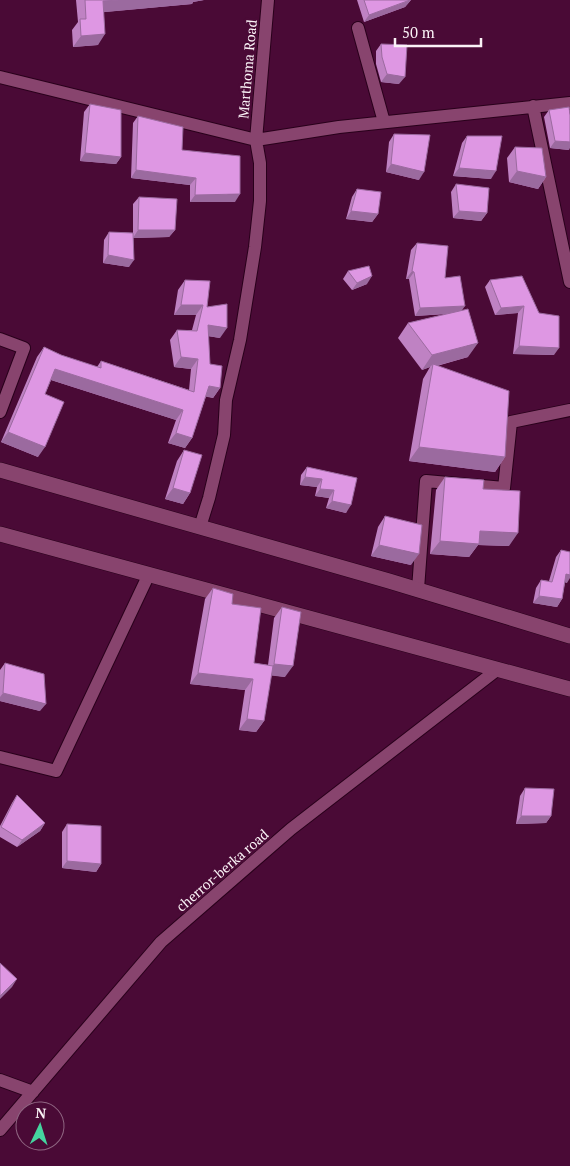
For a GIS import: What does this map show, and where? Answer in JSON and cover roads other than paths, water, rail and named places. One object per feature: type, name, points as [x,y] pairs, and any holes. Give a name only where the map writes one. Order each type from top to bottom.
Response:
[{"type":"street","name":"Marthoma Road","points":[[200,527],[224,436],[226,400],[240,340],[255,248],[260,201],[260,162],[256,140],[268,0]]},
{"type":"street","points":[[358,28],[384,122]]},
{"type":"street","points":[[0,77],[256,140],[384,122],[570,103]]},
{"type":"street","points":[[533,106],[570,282]]},
{"type":"street","points":[[0,339],[24,348],[0,412]]},
{"type":"street","points":[[418,590],[426,481],[504,488],[511,422],[570,410]]},
{"type":"street","points":[[0,470],[418,590],[570,636]]},
{"type":"street","points":[[0,534],[570,689]]},
{"type":"street","points":[[0,757],[56,771],[149,574]]},
{"type":"street","name":"cherror-berka road","points":[[0,1130],[161,942],[291,830],[498,669]]},
{"type":"street","points":[[0,1080],[33,1092]]}]
